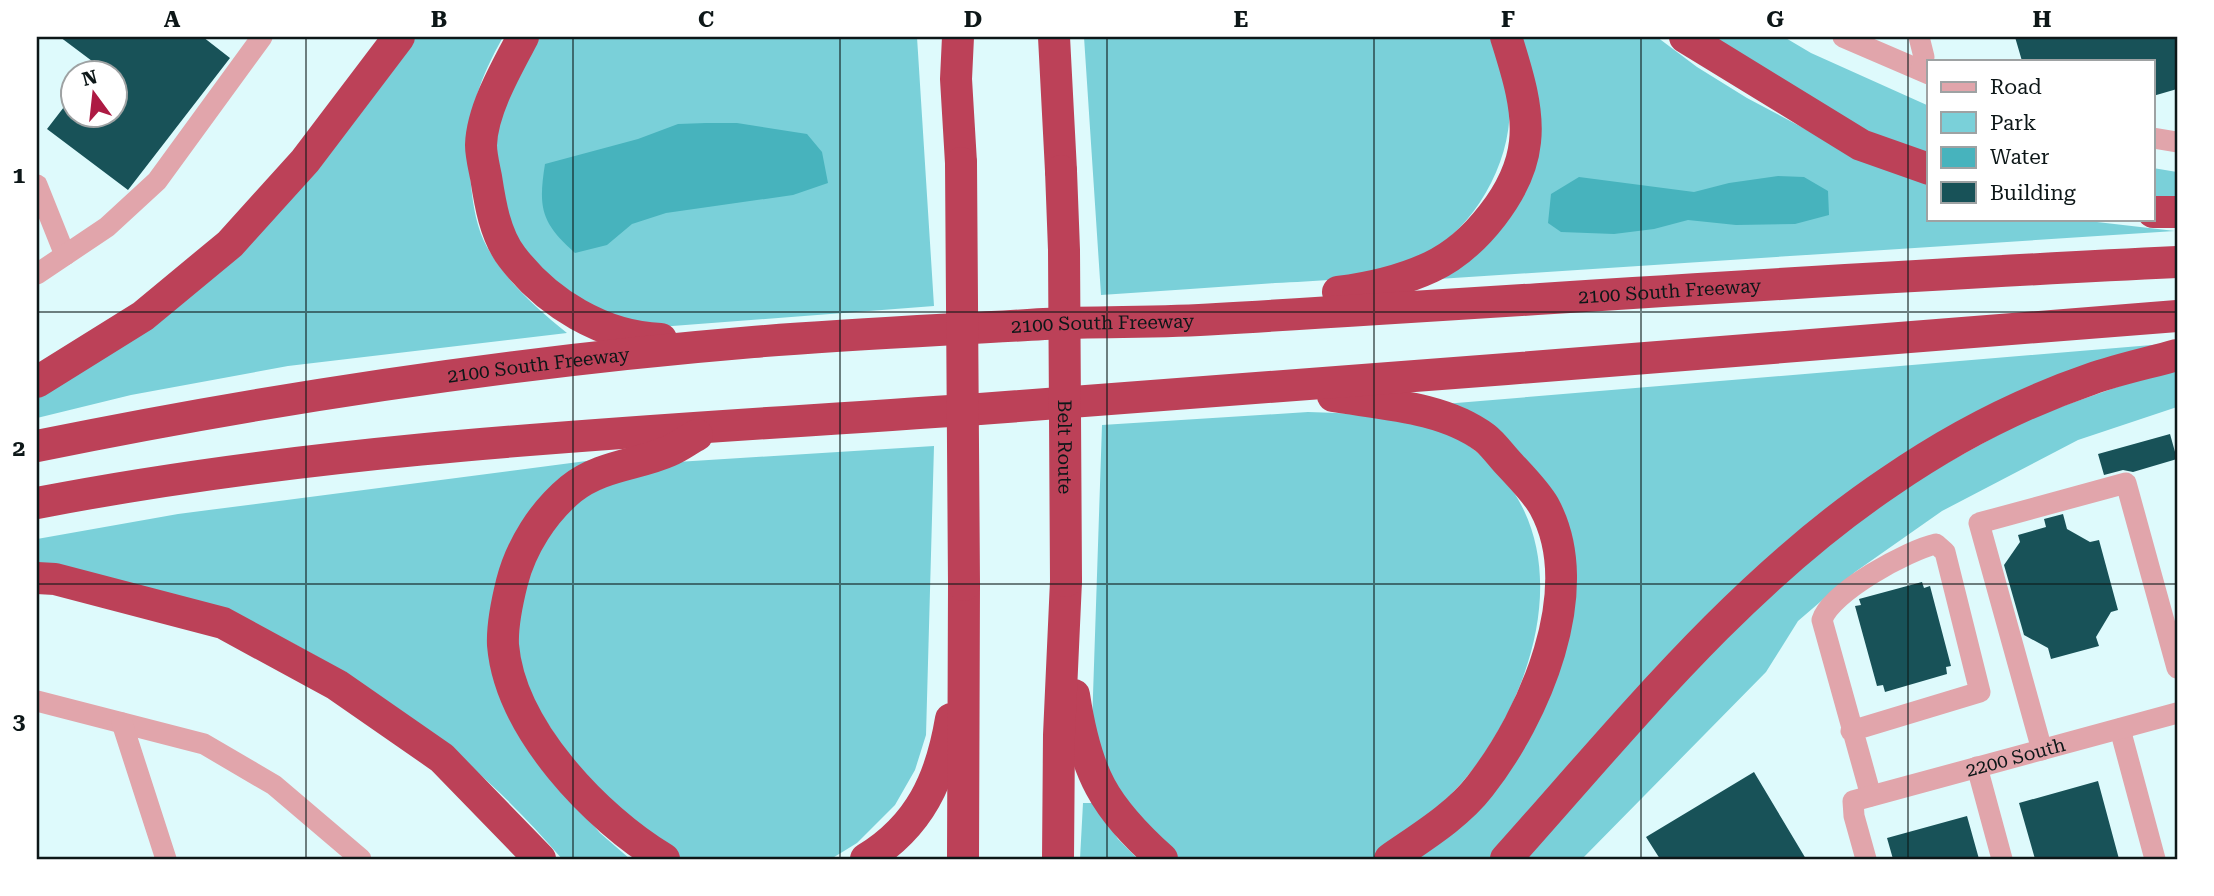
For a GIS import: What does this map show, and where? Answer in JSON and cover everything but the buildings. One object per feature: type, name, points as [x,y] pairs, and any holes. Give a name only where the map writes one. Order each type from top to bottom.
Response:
[{"type":"highway","points":[[37,382],[143,316],[230,244],[305,161],[398,37]]},
{"type":"highway","points":[[523,37],[497,83],[481,144],[491,211],[511,256],[553,299],[590,322],[635,338],[757,342]]},
{"type":"highway","points":[[944,37],[956,79]]},
{"type":"highway","points":[[958,37],[956,79],[961,163],[964,859]]},
{"type":"highway","name":"Belt Route","points":[[1054,37],[1064,250],[1066,581],[1066,638],[1059,735],[1058,859]]},
{"type":"highway","points":[[1059,134],[1066,37]]},
{"type":"highway","points":[[1047,324],[1373,288],[1433,266],[1462,246],[1478,230],[1502,201],[1517,171],[1525,142],[1522,100],[1506,37]]},
{"type":"highway","points":[[1685,37],[1861,145],[1927,168]]},
{"type":"highway","points":[[2154,212],[2177,212]]},
{"type":"highway","name":"2100 South Freeway","points":[[37,446],[237,406],[368,387],[591,358],[757,342],[1047,324],[1211,320],[1923,274],[2177,262]]},
{"type":"highway","points":[[37,503],[175,478],[345,456],[1280,387],[2177,316]]},
{"type":"highway","points":[[1506,859],[1723,621],[1807,543],[1852,508],[1890,481],[1972,432],[2090,379],[2177,355]]},
{"type":"highway","points":[[1280,387],[1417,410],[1457,424],[1485,438],[1544,506],[1560,550],[1561,586],[1557,625],[1543,670],[1514,736],[1479,788],[1430,832],[1390,859]]},
{"type":"highway","points":[[664,859],[631,839],[580,792],[542,743],[515,691],[503,646],[505,610],[518,560],[547,512],[572,488],[607,470],[668,452],[709,428]]},
{"type":"highway","points":[[37,578],[55,579],[223,622],[338,685],[442,758],[540,859]]},
{"type":"highway","points":[[1066,638],[1080,731],[1089,767],[1108,803],[1131,831],[1162,859]]},
{"type":"highway","points":[[866,859],[883,848],[916,818],[932,787],[947,744],[964,641]]},
{"type":"street","points":[[1843,37],[1925,72],[1919,37]]},
{"type":"street","points":[[37,274],[107,228],[157,181],[254,40]]},
{"type":"street","points":[[2154,138],[2177,142]]},
{"type":"street","points":[[37,185],[65,255]]},
{"type":"street","points":[[2042,750],[1979,523],[2126,483],[2177,668]]},
{"type":"street","points":[[1851,731],[1980,692],[1945,552],[1936,544],[1896,560],[1857,584],[1825,612],[1822,620],[1851,731],[1862,798],[1854,816],[1866,859]]},
{"type":"street","points":[[37,701],[204,744],[274,785],[361,859]]},
{"type":"street","name":"2200 South","points":[[1862,798],[2177,713]]},
{"type":"street","points":[[122,723],[166,859]]},
{"type":"street","points":[[2120,729],[2155,859]]},
{"type":"street","points":[[1977,767],[2003,859]]},
{"type":"green space","points":[[399,37],[503,37],[478,91],[470,126],[469,164],[476,217],[487,247],[504,272],[533,304],[567,333],[288,366],[131,395],[37,418],[37,391],[143,321]]},
{"type":"green space","points":[[526,37],[917,37],[934,306],[646,328],[586,314],[516,251],[494,201],[495,101]]},
{"type":"green space","points":[[1084,37],[1493,37],[1509,93],[1505,148],[1482,200],[1465,222],[1444,242],[1421,257],[1396,268],[1336,279],[1101,295]]},
{"type":"green space","points":[[1516,37],[1657,37],[1697,67],[1747,98],[1809,131],[1927,184],[1927,220],[2080,220],[2175,231],[1423,280],[1523,166]]},
{"type":"green space","points":[[1693,37],[1784,37],[1811,53],[1927,105],[1927,156],[1880,141]]},
{"type":"green space","points":[[2154,168],[2177,172],[2177,197],[2154,197]]},
{"type":"green space","points":[[2164,344],[2028,393],[1681,651],[1489,859],[1415,859],[1518,737],[1562,538],[1444,404]]},
{"type":"green space","points":[[2177,366],[2177,407],[2078,440],[1942,511],[1855,572],[1798,621],[1766,672],[1582,859],[1517,859],[1745,613],[1885,497],[2029,418]]},
{"type":"green space","points":[[1308,412],[1377,417],[1439,429],[1450,434],[1490,464],[1518,499],[1534,539],[1540,582],[1537,626],[1526,670],[1508,713],[1473,769],[1435,810],[1378,859],[1172,859],[1110,792],[1092,725],[1102,425]]},
{"type":"green space","points":[[934,446],[926,735],[915,770],[895,805],[857,843],[831,859],[667,859],[604,809],[529,695],[517,647],[517,618],[533,561],[553,528],[582,497],[661,463]]},
{"type":"green space","points":[[594,460],[495,612],[563,790],[600,833],[630,859],[562,859],[488,781],[434,735],[346,674],[285,639],[221,615],[37,567],[37,539],[178,514]]},
{"type":"green space","points":[[1083,803],[1095,803],[1118,839],[1138,859],[1080,859]]},
{"type":"water","points":[[737,123],[807,134],[822,152],[828,183],[793,195],[666,213],[632,224],[607,245],[575,253],[555,233],[542,204],[545,164],[638,139],[678,124]]},
{"type":"water","points":[[1778,176],[1804,177],[1828,191],[1829,215],[1795,224],[1736,225],[1688,220],[1654,229],[1614,234],[1561,232],[1548,223],[1551,194],[1579,177],[1694,192],[1729,183]]}]
